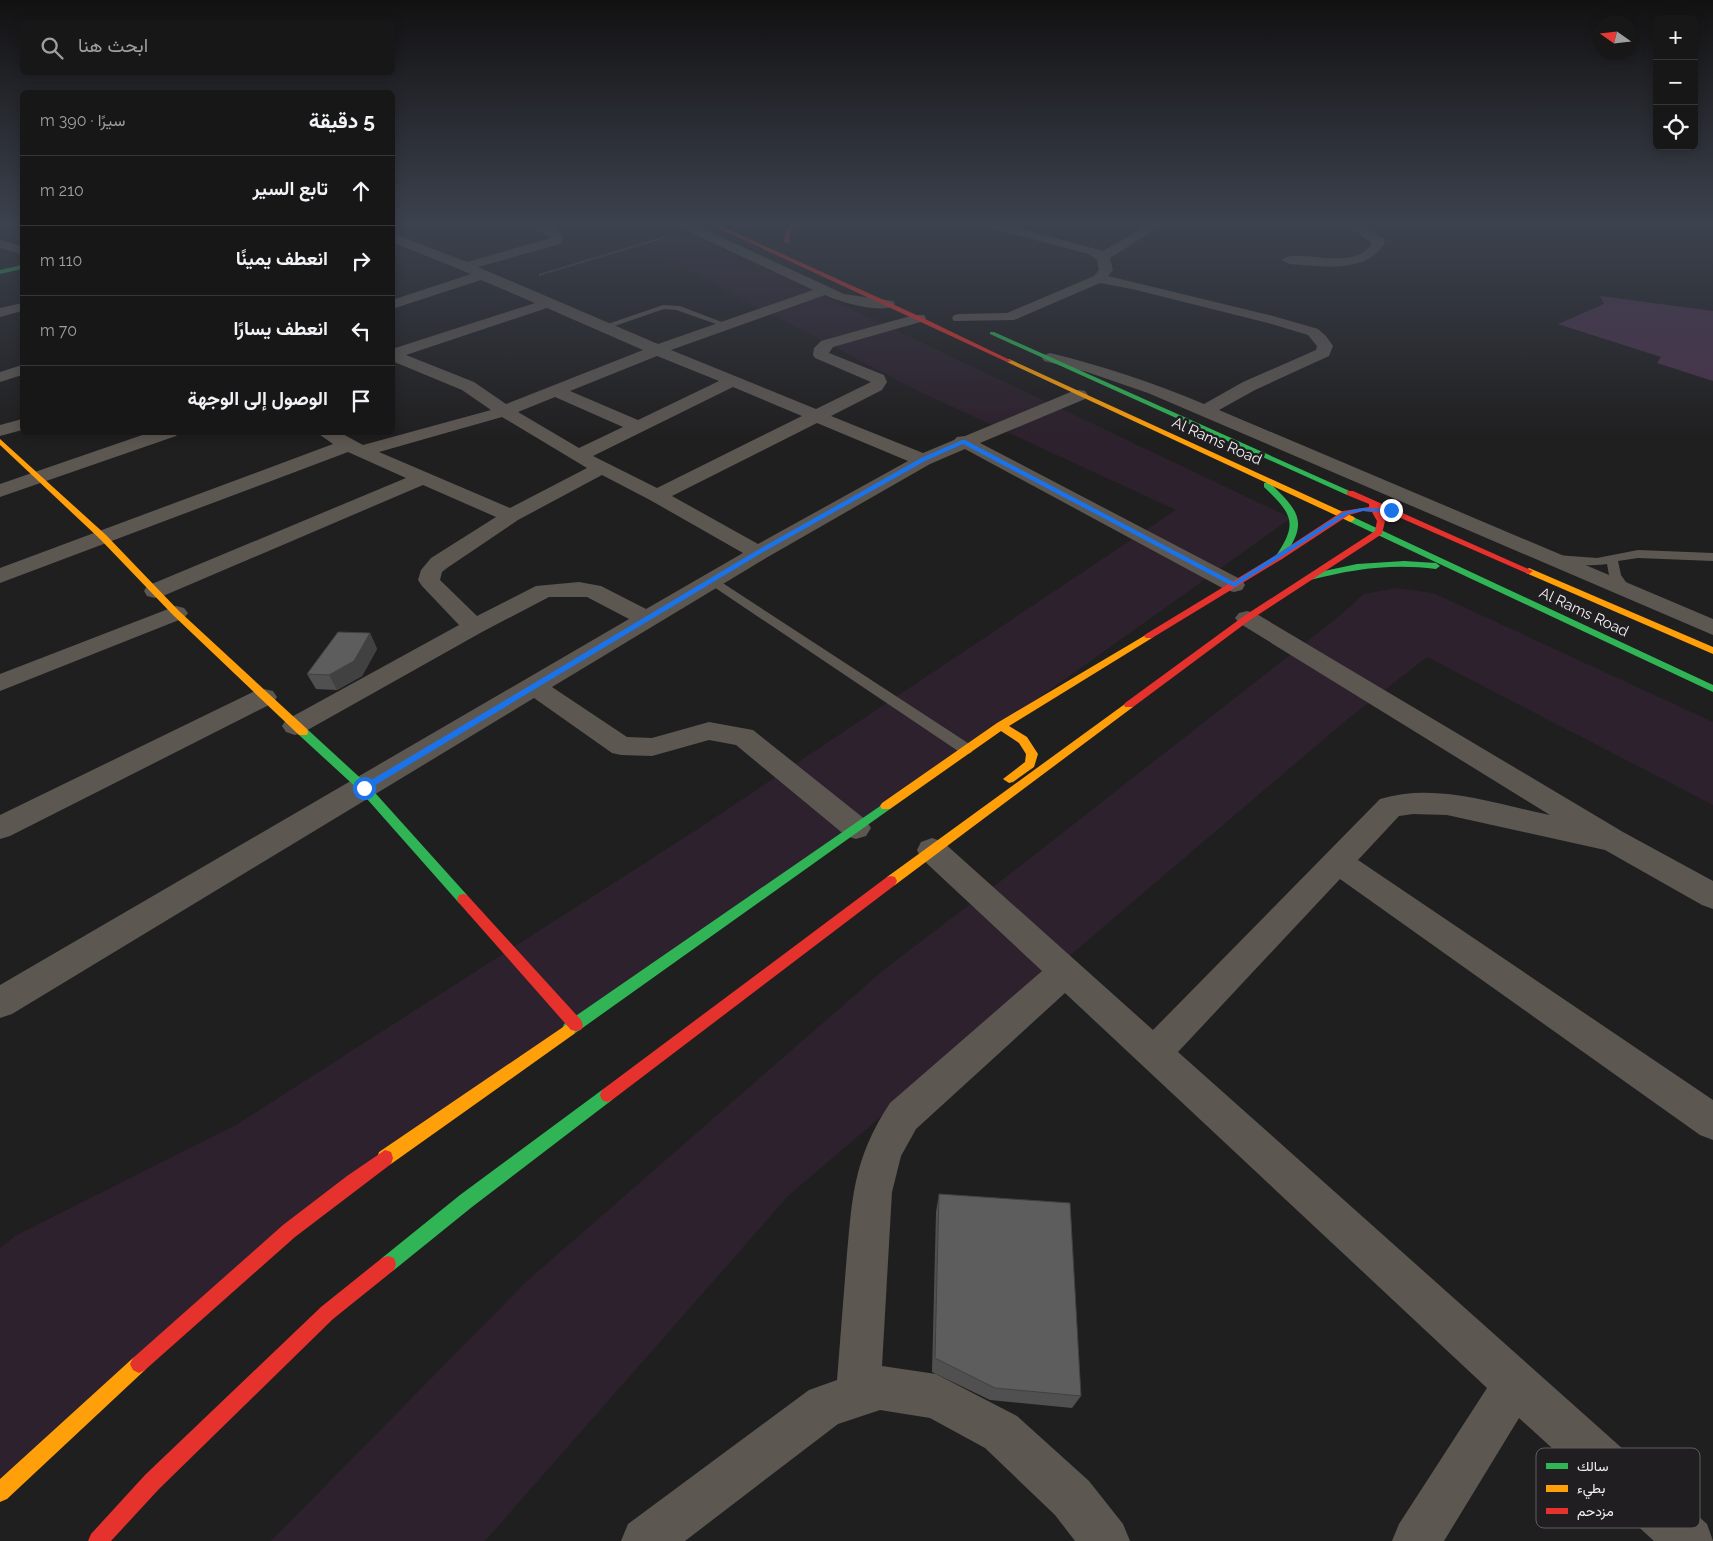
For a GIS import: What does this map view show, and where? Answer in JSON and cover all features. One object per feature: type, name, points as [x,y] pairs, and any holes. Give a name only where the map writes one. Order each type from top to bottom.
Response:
[{"type":"main road","name":"Al Rams Road","points":[[866,294],[1079,395],[1343,515],[1713,689]]},
{"type":"main road","name":"Al Rams Road","points":[[954,316],[1713,652]]},
{"type":"main road","points":[[0,442],[103,537],[176,613],[295,726],[364,788],[576,1025]]},
{"type":"main road","points":[[1254,474],[1285,503],[1293,515],[1295,527],[1293,538],[1279,557]]},
{"type":"main road","points":[[98,1541],[152,1482],[327,1313],[466,1201],[935,841],[1247,618],[1379,532],[1381,521],[1375,509],[1360,496]]},
{"type":"main road","points":[[0,1492],[235,1276],[353,1180],[1001,726],[1234,585],[1343,515],[1354,511],[1391,510]]},
{"type":"main road","points":[[1310,577],[1351,566],[1386,562],[1427,564],[1470,574]]},
{"type":"main road","points":[[998,786],[1030,764],[1032,754],[1023,740],[1001,726]]},
{"type":"street","points":[[395,304],[425,294]]},
{"type":"street","points":[[528,294],[657,350],[923,460]]},
{"type":"street","points":[[0,576],[103,537],[355,448],[470,422],[504,411],[657,350],[815,294]]},
{"type":"street","points":[[836,294],[851,300],[888,304]]},
{"type":"street","points":[[954,316],[1009,317],[1064,294]]},
{"type":"street","points":[[1168,294],[1313,332],[1321,339],[1325,346],[1323,353],[1249,386],[1205,411]]},
{"type":"street","points":[[395,354],[549,303]]},
{"type":"street","points":[[0,313],[20,308]]},
{"type":"street","points":[[1006,339],[1005,328],[1009,317]]},
{"type":"street","points":[[657,496],[876,386],[879,382],[878,379],[820,354],[822,348],[827,344],[919,318]]},
{"type":"street","points":[[395,356],[468,386],[504,411],[578,456],[657,496],[758,553]]},
{"type":"street","points":[[1050,358],[1115,375],[1205,411],[1713,628]]},
{"type":"street","points":[[0,377],[20,371]]},
{"type":"street","points":[[578,456],[733,381]]},
{"type":"street","points":[[557,391],[638,427]]},
{"type":"street","points":[[0,1003],[712,580],[923,460],[1079,395]]},
{"type":"street","points":[[0,431],[20,425]]},
{"type":"street","points":[[0,491],[161,435]]},
{"type":"street","points":[[331,435],[355,448],[511,516]]},
{"type":"street","points":[[964,442],[1234,585]]},
{"type":"street","points":[[474,627],[433,586],[429,580],[432,570],[439,562],[511,516],[601,468]]},
{"type":"street","points":[[155,591],[422,478]]},
{"type":"street","points":[[295,726],[474,627],[544,591],[593,592],[646,619]]},
{"type":"street","points":[[0,683],[176,613]]},
{"type":"street","points":[[1247,618],[1612,840],[1713,896]]},
{"type":"street","points":[[534,686],[621,746],[652,747],[709,731],[744,737],[856,828]]},
{"type":"street","points":[[0,828],[264,696]]},
{"type":"street","points":[[1154,1053],[1339,863],[1390,807],[1412,803],[1447,804],[1612,840]]},
{"type":"street","points":[[935,841],[1065,972],[1586,1448]]},
{"type":"street","points":[[1339,863],[1713,1122]]},
{"type":"street","points":[[858,1395],[872,1192],[876,1169],[888,1139],[903,1116],[1065,972]]},
{"type":"street","points":[[1416,1541],[1515,1384]]},
{"type":"street","points":[[645,1541],[825,1406],[880,1388],[936,1396],[1001,1432],[1072,1498],[1106,1541]]},
{"type":"street","points":[[1676,1528],[1690,1541]]},
{"type":"lane","points":[[603,326],[663,308],[677,308],[728,326]]},
{"type":"lane","points":[[1547,557],[1582,562],[1655,554],[1713,558]]},
{"type":"lane","points":[[1612,560],[1615,575],[1628,592]]},
{"type":"lane","points":[[712,580],[966,749]]},
{"type":"shaded area","points":[[733,294],[819,294],[1291,518],[856,828],[295,1217],[0,1478],[0,1248],[15,1236],[236,1125],[701,827],[1176,510],[918,391]]},
{"type":"shaded area","points":[[1600,296],[1713,311],[1713,381],[1657,363],[1661,357],[1558,324],[1604,304]]},
{"type":"shaded area","points":[[1396,588],[1433,593],[1713,722],[1713,805],[1427,657],[1344,722],[789,1195],[485,1541],[271,1541],[527,1281],[886,968],[1019,867],[1337,618],[1364,594]]},
{"type":"building","points":[[338,632],[370,633],[354,661],[329,675],[307,674]]},
{"type":"building","points":[[939,1194],[1070,1203],[1081,1396],[995,1388],[935,1358]]},
{"type":"traffic: fast","points":[[992,333],[1350,493]]},
{"type":"traffic: fast","points":[[1267,485],[1277,494],[1294,519],[1292,536],[1279,557]]},
{"type":"traffic: fast","points":[[1351,519],[1713,689]]},
{"type":"traffic: fast","points":[[1310,577],[1373,565],[1404,563],[1436,566]]},
{"type":"traffic: fast","points":[[303,732],[364,788],[463,899]]},
{"type":"traffic: fast","points":[[569,1029],[886,806]]},
{"type":"traffic: fast","points":[[388,1264],[466,1201],[607,1095]]},
{"type":"traffic: slow","points":[[1009,361],[1351,519]]},
{"type":"traffic: slow","points":[[0,441],[103,537],[176,613],[303,732]]},
{"type":"traffic: slow","points":[[1529,571],[1713,651]]},
{"type":"traffic: slow","points":[[886,806],[1001,726],[1149,636]]},
{"type":"traffic: slow","points":[[891,881],[1129,705]]},
{"type":"traffic: slow","points":[[1001,726],[1023,740],[1032,754],[1030,764],[1009,779]]},
{"type":"traffic: slow","points":[[385,1158],[569,1029]]},
{"type":"traffic: slow","points":[[0,1492],[139,1364]]},
{"type":"traffic: jam","points":[[866,294],[1009,361]]},
{"type":"traffic: jam","points":[[1350,493],[1529,571]]},
{"type":"traffic: jam","points":[[1129,705],[1247,618],[1379,532],[1381,521],[1372,505]]},
{"type":"traffic: jam","points":[[1149,636],[1279,557],[1346,513],[1363,509],[1391,510]]},
{"type":"traffic: jam","points":[[607,1095],[891,881]]},
{"type":"traffic: jam","points":[[463,899],[576,1025]]},
{"type":"traffic: jam","points":[[139,1364],[228,1283],[289,1231],[352,1181],[385,1158]]},
{"type":"traffic: jam","points":[[98,1541],[152,1482],[327,1313],[388,1264]]},
{"type":"route","points":[[364,788],[758,553],[923,460],[964,442],[1234,585],[1346,513],[1375,509],[1391,510]]}]
